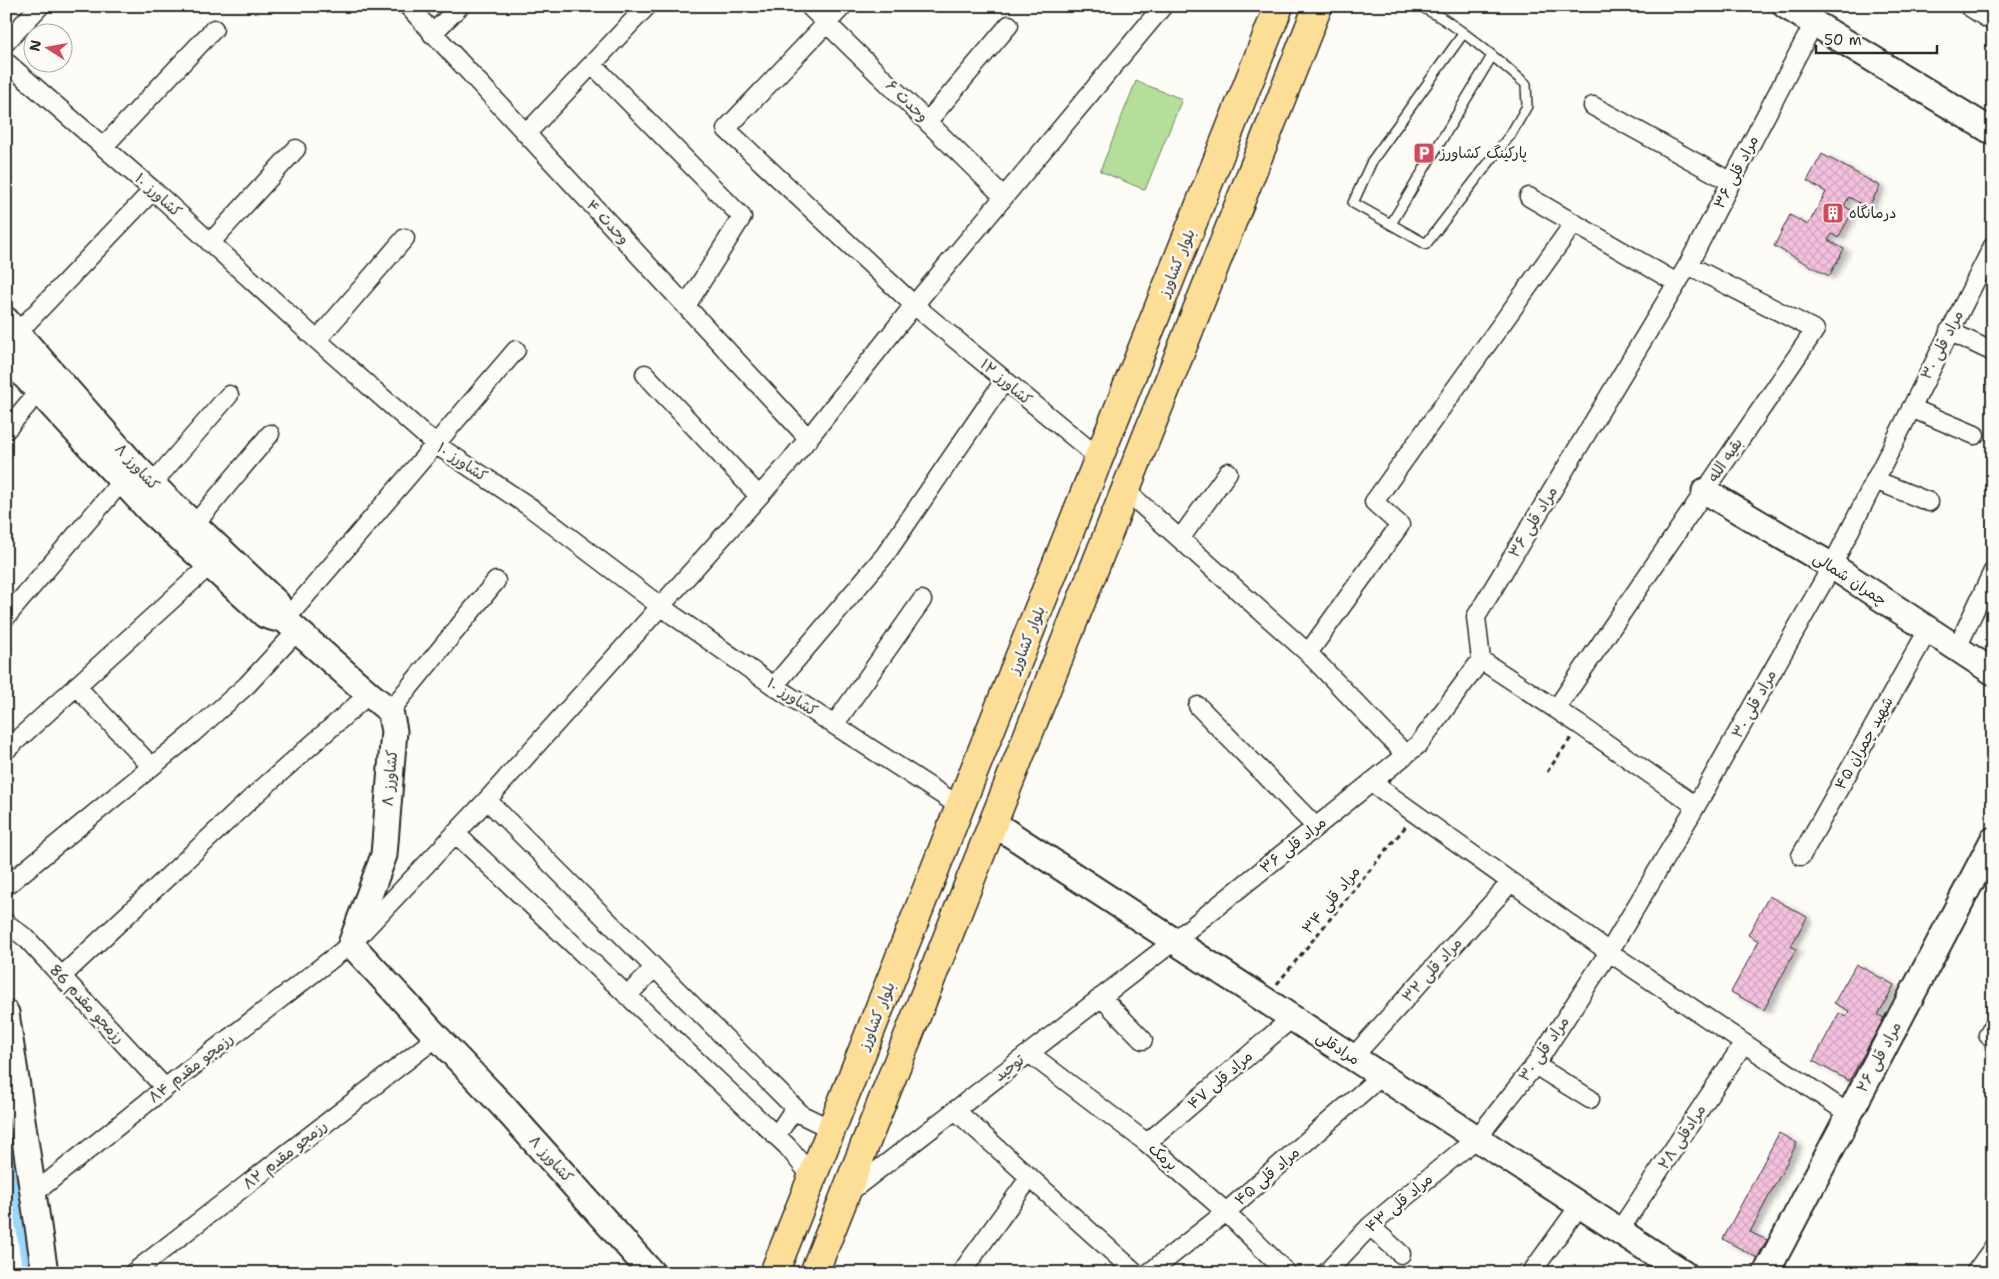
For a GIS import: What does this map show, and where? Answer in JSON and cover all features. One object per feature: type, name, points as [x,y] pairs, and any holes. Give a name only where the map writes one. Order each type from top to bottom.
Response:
[{"type":"main road","name":"بلوار کشاورز","points":[[774,1273],[1279,6]]},
{"type":"main road","points":[[814,1273],[1318,6]]},
{"type":"main road","points":[[1028,638],[1060,651]]},
{"type":"street","points":[[6,42],[40,6]]},
{"type":"street","name":"وحدت ۴","points":[[408,6],[809,439]]},
{"type":"street","points":[[432,34],[460,6]]},
{"type":"street","points":[[526,134],[647,6]]},
{"type":"street","name":"وحدت ۶","points":[[809,6],[1003,196]]},
{"type":"street","points":[[828,23],[844,6]]},
{"type":"street","name":"رزمجو مقدم ۸۴","points":[[32,1195],[165,1088],[352,944],[486,800],[809,439],[914,305],[1003,196],[1163,6]]},
{"type":"street","points":[[1786,6],[1993,132]]},
{"type":"street","points":[[1968,6],[1993,22]]},
{"type":"street","name":"کشاورز ۱۲","points":[[828,23],[726,129],[914,305],[1099,458]]},
{"type":"street","name":"مراد قلی ۳۶","points":[[1174,940],[1419,744],[1481,660],[1476,618],[1688,265],[1814,23]]},
{"type":"street","points":[[928,121],[1009,25]]},
{"type":"street","points":[[103,147],[214,29]]},
{"type":"street","name":"کشاورز ۱۰","points":[[6,62],[153,190],[317,340],[435,444],[527,505],[660,606],[774,686],[961,807]]},
{"type":"street","points":[[592,64],[742,217],[686,306]]},
{"type":"street","points":[[1593,106],[1731,182]]},
{"type":"street","points":[[210,243],[296,149]]},
{"type":"street","points":[[12,326],[153,190]]},
{"type":"street","points":[[1529,197],[1677,283]]},
{"type":"street","points":[[1308,652],[1400,525],[1374,502],[1574,223]]},
{"type":"street","points":[[317,340],[405,238]]},
{"type":"street","name":"مراد قلی ۳۰","points":[[1477,1138],[1535,1065],[1610,952],[1696,806],[1832,566],[1993,246]]},
{"type":"street","name":"بقیه الله","points":[[1556,709],[1815,330],[1688,265]]},
{"type":"street","name":"کشاورز ۸","points":[[12,326],[152,484],[195,524],[217,558],[277,603],[291,625],[390,711],[394,731],[384,855],[352,944],[503,1106],[652,1273]]},
{"type":"street","points":[[1950,331],[1993,352]]},
{"type":"street","points":[[6,886],[193,733],[247,685],[291,625],[435,444],[516,350]]},
{"type":"street","points":[[6,356],[150,511],[217,558],[6,750]]},
{"type":"street","points":[[646,374],[759,496]]},
{"type":"street","points":[[774,686],[885,556],[1004,381]]},
{"type":"street","points":[[6,430],[39,391]]},
{"type":"street","points":[[152,484],[229,395]]},
{"type":"street","points":[[1911,408],[1975,435]]},
{"type":"street","points":[[195,524],[270,434]]},
{"type":"street","points":[[1180,539],[1228,472]]},
{"type":"street","points":[[1875,480],[1929,502]]},
{"type":"street","points":[[6,617],[122,481]]},
{"type":"street","points":[[1125,490],[1308,652],[1406,755]]},
{"type":"street","name":"چمران شمالی","points":[[1704,491],[1832,566],[1993,672]]},
{"type":"street","points":[[1957,648],[1993,571]]},
{"type":"street","points":[[390,711],[496,581]]},
{"type":"street","points":[[834,725],[922,600]]},
{"type":"street","name":"شهید چمران ۴۵","points":[[1800,856],[1928,630]]},
{"type":"street","points":[[1481,660],[1580,725],[1696,806]]},
{"type":"street","points":[[76,686],[151,766]]},
{"type":"street","points":[[62,976],[256,794],[369,694]]},
{"type":"street","points":[[1198,706],[1316,827]]},
{"type":"street","points":[[1371,782],[1610,952],[1849,1114]]},
{"type":"street","points":[[486,800],[802,1115],[832,1129]]},
{"type":"street","name":"مرادقلی","points":[[992,823],[1684,1273]]},
{"type":"street","points":[[455,833],[776,1136],[812,1177]]},
{"type":"street","name":"مراد قلی ۲۶","points":[[1766,1273],[1993,840]]},
{"type":"street","name":"مراد قلی ۳۲","points":[[1353,1057],[1511,882]]},
{"type":"street","name":"رزمجو مقدم 86","points":[[6,923],[27,939],[165,1088]]},
{"type":"street","name":"توحید","points":[[845,1196],[1174,940]]},
{"type":"street","points":[[627,996],[654,968]]},
{"type":"street","points":[[1101,997],[1143,1040]]},
{"type":"street","points":[[6,1013],[45,1273]]},
{"type":"street","name":"مراد قلی ۴۷","points":[[1147,1143],[1292,1018]]},
{"type":"street","name":"رزمجو مقدم ۸۲","points":[[133,1273],[437,1037]]},
{"type":"street","name":"مرادقلی ۲۸","points":[[1619,1231],[1744,1043]]},
{"type":"street","name":"برمک","points":[[1029,1052],[1147,1143],[1226,1212],[1287,1273]]},
{"type":"street","points":[[1535,1065],[1590,1098]]},
{"type":"street","name":"مراد قلی ۴۵","points":[[1149,1273],[1226,1212],[1381,1076]]},
{"type":"street","points":[[776,1136],[795,1108]]},
{"type":"street","points":[[955,1110],[1136,1273]]},
{"type":"street","name":"مراد قلی ۴۳","points":[[1326,1273],[1370,1226],[1477,1138]]},
{"type":"street","points":[[964,1270],[1030,1177]]},
{"type":"street","points":[[1531,1273],[1580,1205]]},
{"type":"street","points":[[1370,1226],[1401,1254]]},
{"type":"street","points":[[1975,1273],[1993,1248]]},
{"type":"lane","points":[[1419,6],[1434,12],[1463,34],[1492,56],[1526,84],[1527,106],[1511,134],[1426,244],[1353,203],[1372,161],[1463,34]]},
{"type":"lane","points":[[1391,224],[1492,56]]},
{"type":"path","points":[[1547,772],[1580,725]]},
{"type":"path","name":"مراد قلی ۳۴","points":[[1263,999],[1416,814]]},
{"type":"green space","points":[[1136,81],[1182,99],[1145,190],[1100,171]]},
{"type":"building","name":"درمانگاه","points":[[1822,154],[1880,186],[1868,208],[1849,197],[1844,206],[1853,211],[1838,238],[1832,234],[1828,240],[1844,249],[1829,276],[1774,246],[1790,215],[1808,225],[1826,192],[1807,181]]},
{"type":"building","points":[[1769,896],[1807,917],[1791,946],[1796,949],[1764,1010],[1731,992],[1759,941],[1748,935]]},
{"type":"building","points":[[1856,964],[1894,985],[1878,1015],[1884,1018],[1849,1081],[1813,1061],[1839,1013],[1846,1017],[1849,1011],[1834,1003]]},
{"type":"building","points":[[1779,1133],[1797,1143],[1750,1232],[1767,1240],[1757,1258],[1723,1239]]},
{"type":"waterway","points":[[6,1110],[32,1273]]},
{"type":"place","name":"پارکینگ کشاورز","points":[[1424,153]]},
{"type":"place","name":"درمانگاه","points":[[1833,213]]}]
